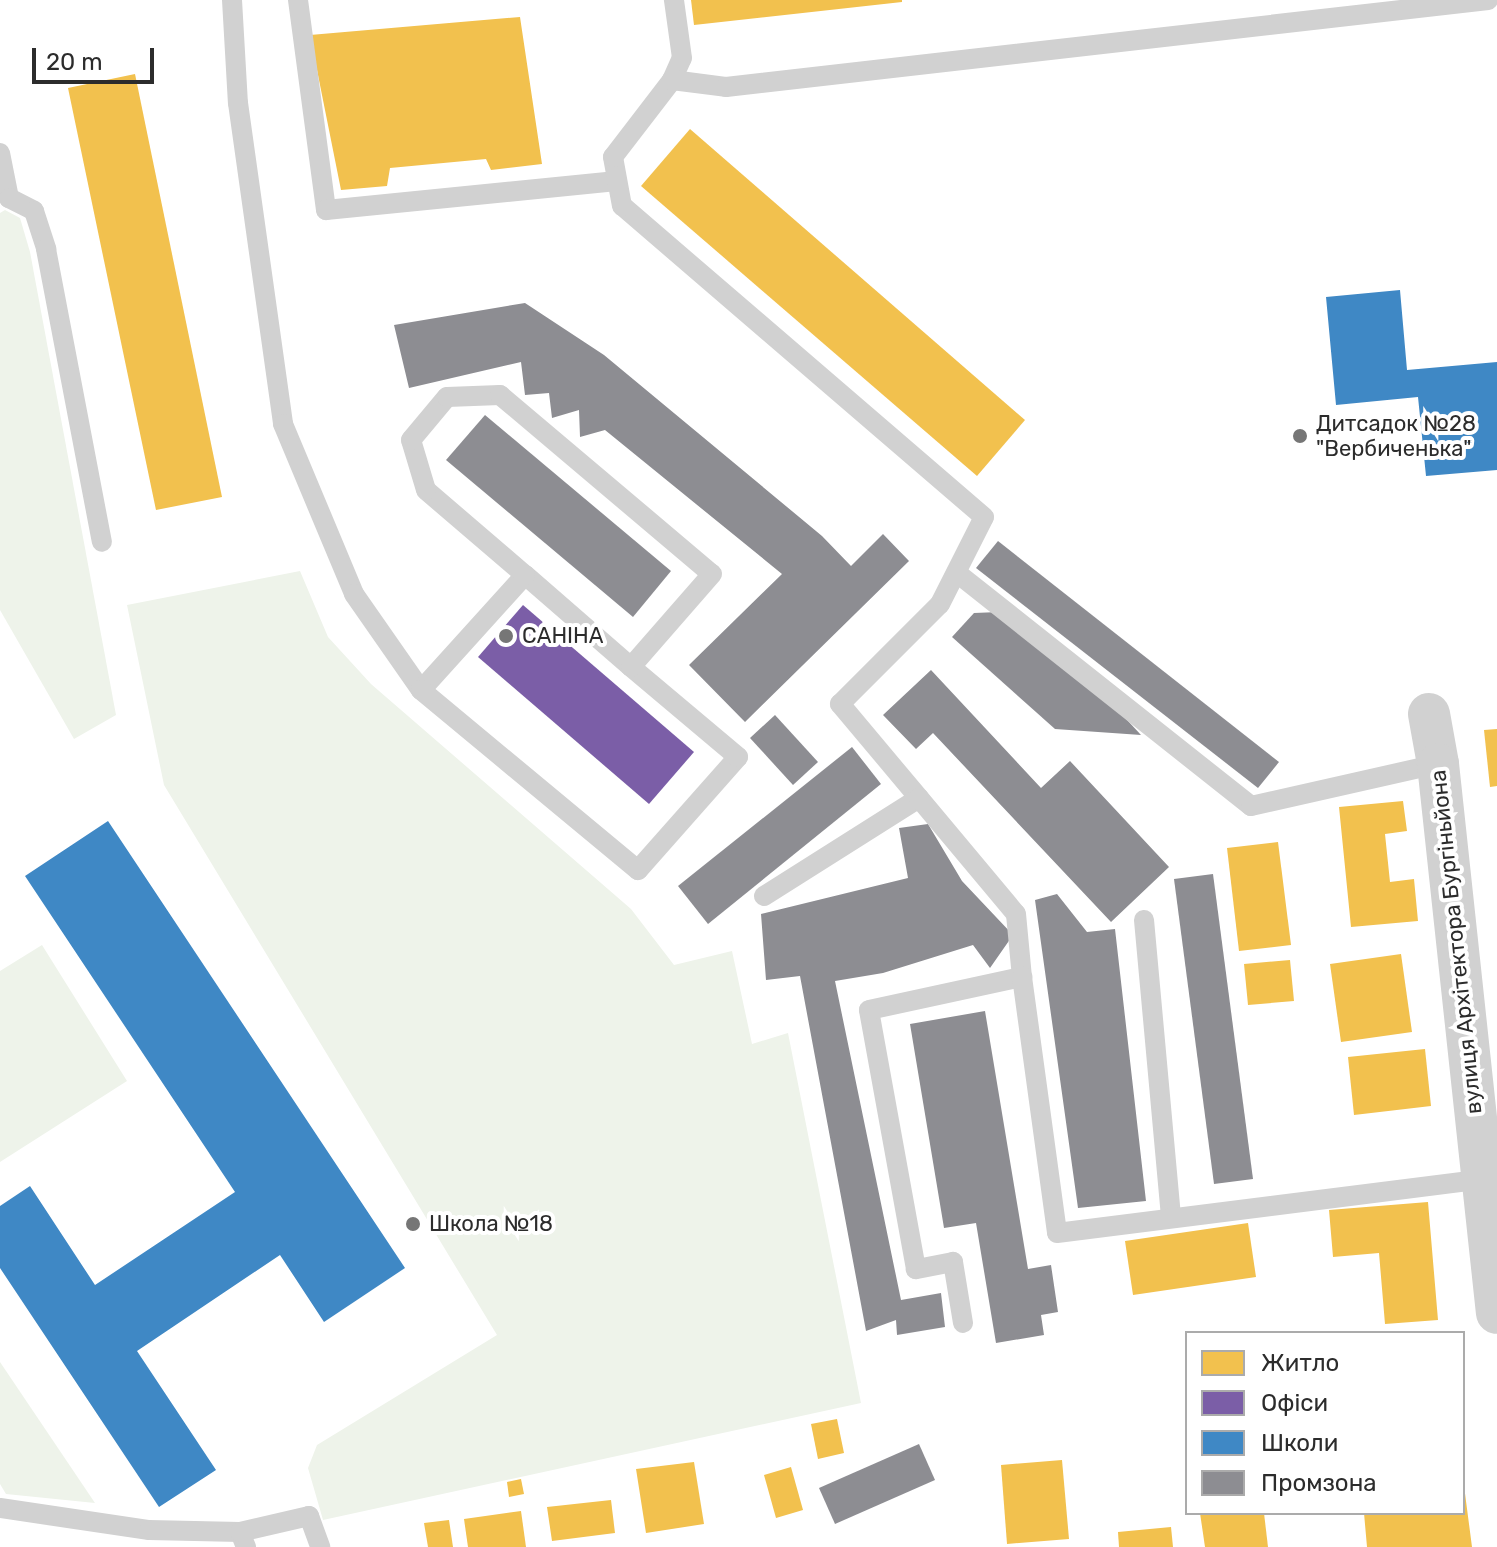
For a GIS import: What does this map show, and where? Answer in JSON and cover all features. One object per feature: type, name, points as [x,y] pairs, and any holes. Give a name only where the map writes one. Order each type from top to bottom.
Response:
[{"type":"street","name":"вулиця Архітектора Бургіньйона","points":[[1429,714],[1438,764],[1497,1313]]},
{"type":"lane","points":[[232,0],[238,103],[283,424],[354,594],[421,690],[638,870],[738,757],[631,667],[426,490],[411,440],[447,397],[500,395],[712,574],[631,667]]},
{"type":"lane","points":[[298,0],[326,210],[617,181]]},
{"type":"lane","points":[[674,0],[682,58],[672,80],[613,157],[622,206],[984,517],[940,604],[840,704],[1016,914],[1057,1233],[1482,1179]]},
{"type":"lane","points":[[672,80],[726,87],[1331,8],[1488,0]]},
{"type":"lane","points":[[0,153],[5,200],[34,211],[46,249],[102,542]]},
{"type":"lane","points":[[957,573],[1251,806],[1438,764]]},
{"type":"lane","points":[[421,690],[525,575]]},
{"type":"lane","points":[[764,896],[919,798]]},
{"type":"lane","points":[[1144,920],[1171,1218]]},
{"type":"lane","points":[[963,1323],[953,1262],[916,1269],[869,1010],[1022,977]]},
{"type":"lane","points":[[0,1508],[149,1530],[243,1539],[309,1516],[320,1547]]},
{"type":"shaded area","points":[[5,210],[20,218],[30,252],[116,715],[74,739],[0,610],[0,213]]},
{"type":"shaded area","points":[[300,571],[328,637],[371,684],[631,909],[674,965],[732,951],[752,1044],[788,1033],[861,1403],[323,1520],[308,1468],[317,1445],[497,1335],[164,785],[127,605]]},
{"type":"shaded area","points":[[42,945],[127,1081],[0,1162],[0,971]]},
{"type":"shaded area","points":[[0,1362],[95,1503],[6,1494],[0,1484]]},
{"type":"building: Житло","points":[[691,0],[902,0],[902,2],[694,25]]},
{"type":"building: Житло","points":[[520,17],[542,164],[491,170],[486,159],[390,168],[387,186],[341,190],[310,35]]},
{"type":"building: Житло","points":[[135,74],[222,497],[156,510],[68,88]]},
{"type":"building: Житло","points":[[690,129],[1025,420],[977,476],[641,186]]},
{"type":"building: Житло","points":[[1497,729],[1497,786],[1490,787],[1484,730]]},
{"type":"building: Житло","points":[[1403,801],[1407,831],[1385,834],[1390,882],[1414,879],[1418,921],[1351,927],[1339,807]]},
{"type":"building: Житло","points":[[1278,842],[1291,945],[1239,951],[1227,848]]},
{"type":"building: Житло","points":[[1401,954],[1412,1032],[1341,1042],[1330,964]]},
{"type":"building: Житло","points":[[1290,960],[1294,1001],[1248,1005],[1244,964]]},
{"type":"building: Житло","points":[[1425,1049],[1431,1106],[1354,1115],[1348,1057]]},
{"type":"building: Житло","points":[[1428,1202],[1438,1320],[1385,1324],[1379,1253],[1333,1257],[1329,1210]]},
{"type":"building: Житло","points":[[1248,1223],[1256,1277],[1133,1295],[1125,1241]]},
{"type":"building: Житло","points":[[837,1419],[844,1453],[818,1459],[811,1424]]},
{"type":"building: Житло","points":[[1062,1460],[1069,1539],[1007,1544],[1001,1465]]},
{"type":"building: Житло","points":[[694,1462],[704,1524],[646,1533],[636,1469]]},
{"type":"building: Житло","points":[[791,1467],[803,1510],[776,1518],[764,1475]]},
{"type":"building: Житло","points":[[521,1479],[524,1494],[509,1497],[507,1482]]},
{"type":"building: Житло","points":[[1465,1493],[1472,1547],[1367,1547],[1364,1515],[1465,1515]]},
{"type":"building: Житло","points":[[611,1500],[615,1533],[552,1541],[547,1507]]},
{"type":"building: Житло","points":[[521,1511],[526,1547],[468,1547],[464,1519]]},
{"type":"building: Житло","points":[[1200,1515],[1264,1515],[1268,1547],[1205,1547]]},
{"type":"building: Житло","points":[[449,1520],[453,1547],[428,1547],[424,1523]]},
{"type":"building: Житло","points":[[1171,1527],[1173,1547],[1119,1547],[1118,1532]]},
{"type":"building: Офіси","points":[[523,605],[694,752],[649,804],[478,657]]},
{"type":"building: Школи","points":[[1400,290],[1407,370],[1497,362],[1497,470],[1426,476],[1418,397],[1336,405],[1326,297]]},
{"type":"building: Школи","points":[[108,821],[405,1268],[324,1322],[280,1255],[137,1351],[216,1470],[159,1507],[0,1268],[0,1206],[30,1186],[95,1285],[235,1192],[25,876]]},
{"type":"building: Промзона","points":[[525,303],[604,355],[822,536],[851,566],[883,534],[909,561],[745,722],[689,665],[782,574],[605,430],[580,437],[579,410],[552,418],[549,393],[525,395],[521,362],[409,388],[394,325]]},
{"type":"building: Промзона","points":[[485,415],[671,571],[633,617],[446,460]]},
{"type":"building: Промзона","points":[[998,541],[1279,762],[1258,788],[976,568]]},
{"type":"building: Промзона","points":[[999,612],[1116,708],[1141,735],[1055,729],[952,637],[974,613]]},
{"type":"building: Промзона","points":[[931,670],[1041,788],[1070,761],[1169,867],[1111,922],[933,733],[916,749],[883,715]]},
{"type":"building: Промзона","points":[[775,715],[818,762],[793,785],[750,738]]},
{"type":"building: Промзона","points":[[852,747],[881,784],[708,924],[678,886]]},
{"type":"building: Промзона","points":[[928,824],[962,881],[1013,935],[990,968],[973,945],[883,973],[835,981],[901,1300],[941,1293],[945,1327],[897,1335],[896,1320],[866,1331],[800,976],[766,980],[761,914],[908,878],[899,828]]},
{"type":"building: Промзона","points":[[1213,874],[1253,1179],[1214,1184],[1174,879]]},
{"type":"building: Промзона","points":[[1057,894],[1087,932],[1115,929],[1146,1201],[1078,1208],[1035,900]]},
{"type":"building: Промзона","points":[[985,1011],[1028,1269],[1051,1265],[1058,1312],[1041,1315],[1044,1335],[996,1343],[976,1223],[944,1228],[910,1024]]},
{"type":"building: Промзона","points":[[919,1444],[935,1480],[835,1524],[819,1488]]},
{"type":"place","name":"Дитсадок №28 \"Вербиченька\"","points":[[1300,436]]},
{"type":"place","name":"САНІНА","points":[[506,636]]},
{"type":"place","name":"Школа №18","points":[[413,1224]]}]
